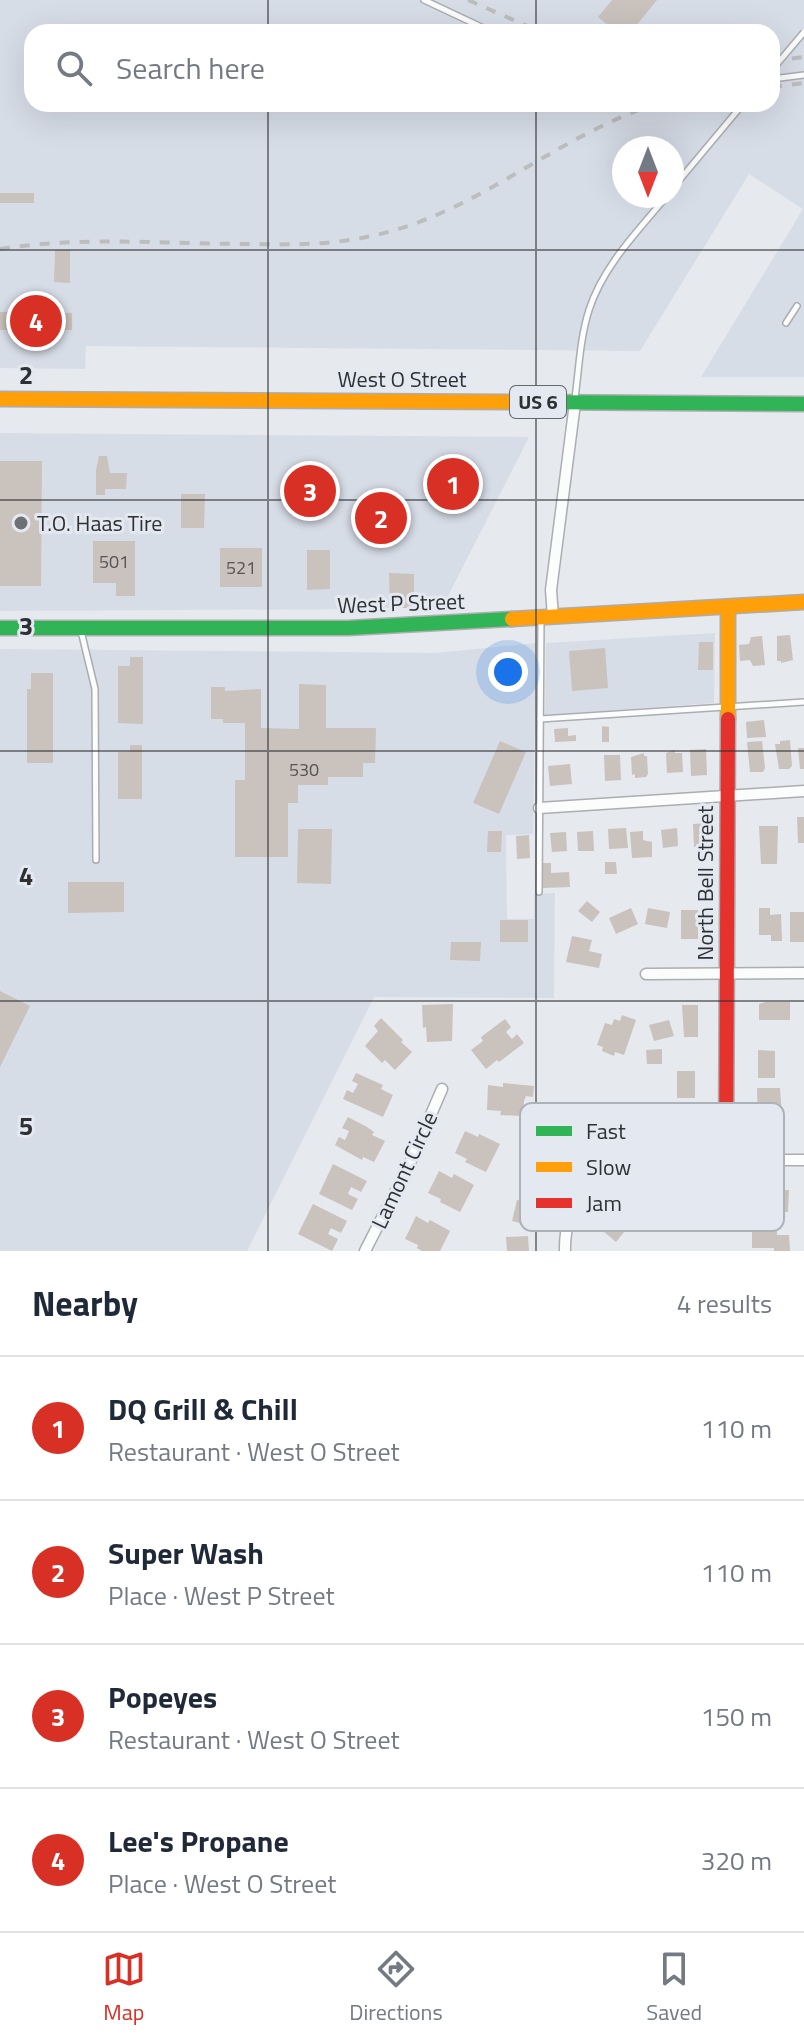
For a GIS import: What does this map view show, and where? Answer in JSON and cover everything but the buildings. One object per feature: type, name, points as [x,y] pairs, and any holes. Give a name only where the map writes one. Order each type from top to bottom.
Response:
[{"type":"street","name":"West O Street","points":[[0,399],[804,404]]},
{"type":"street","points":[[547,618],[575,403]]},
{"type":"street","name":"West P Street","points":[[0,628],[348,628],[804,602]]},
{"type":"street","name":"North Bell Street","points":[[727,1103],[728,607]]},
{"type":"street","points":[[539,808],[804,791]]},
{"type":"street","points":[[646,974],[804,973]]},
{"type":"street","name":"Lamont Circle","points":[[365,1251],[410,1163],[442,1089]]},
{"type":"street","points":[[565,1251],[566,1231]]},
{"type":"lane","points":[[424,0],[475,24]]},
{"type":"lane","points":[[780,60],[804,32]]},
{"type":"lane","points":[[780,78],[804,75]]},
{"type":"lane","points":[[684,175],[737,112]]},
{"type":"lane","points":[[575,403],[584,331],[595,295],[621,252],[657,208]]},
{"type":"lane","points":[[786,323],[797,306]]},
{"type":"lane","points":[[539,892],[540,719],[547,618]]},
{"type":"lane","points":[[80,628],[95,689],[96,860]]},
{"type":"lane","points":[[540,719],[804,702]]},
{"type":"shaded area","points":[[0,0],[804,0],[804,377],[701,377],[803,209],[749,174],[640,351],[86,346],[85,369],[0,368]]},
{"type":"shaded area","points":[[0,433],[529,437],[443,606],[0,611]]},
{"type":"shaded area","points":[[715,633],[714,703],[545,715],[546,643]]},
{"type":"shaded area","points":[[536,643],[533,834],[506,835],[507,919],[534,919],[534,894],[555,893],[554,998],[374,997],[247,1251],[0,1251],[0,649],[436,653]]},
{"type":"railway","points":[[468,0],[523,24]]},
{"type":"railway","points":[[780,60],[804,57]]},
{"type":"railway","points":[[780,86],[804,83]]},
{"type":"railway","points":[[0,249],[93,242],[297,244],[376,235],[449,209],[585,135],[635,112]]},
{"type":"traffic: fast","points":[[528,402],[804,404]]},
{"type":"traffic: fast","points":[[0,628],[348,628],[512,619]]},
{"type":"traffic: slow","points":[[0,399],[528,402]]},
{"type":"traffic: slow","points":[[512,619],[804,602]]},
{"type":"traffic: slow","points":[[728,607],[728,719]]},
{"type":"traffic: jam","points":[[726,1103],[728,719]]},
{"type":"place","name":"Lee's Propane","points":[[36,321]]},
{"type":"place","name":"DQ Grill & Chill","points":[[453,484]]},
{"type":"place","name":"Popeyes","points":[[310,491]]},
{"type":"place","name":"Super Wash","points":[[381,518]]},
{"type":"place","name":"T.O. Haas Tire","points":[[21,523]]}]
